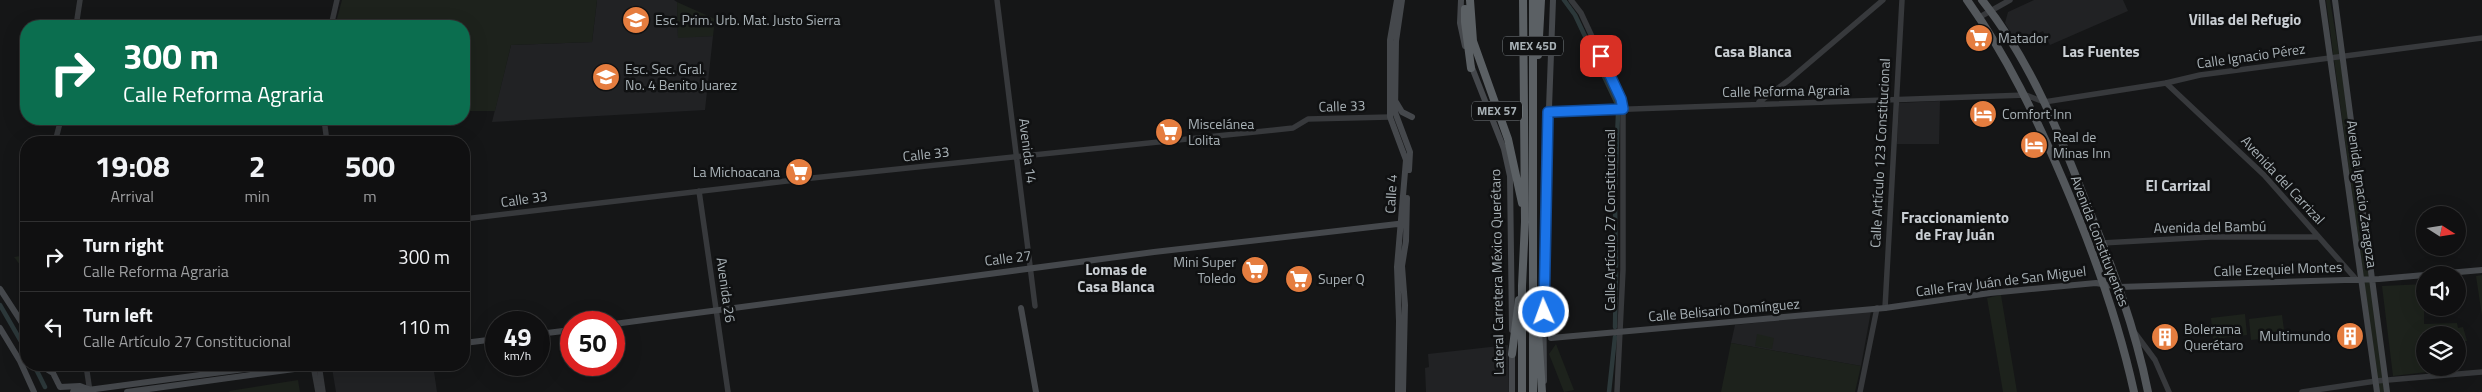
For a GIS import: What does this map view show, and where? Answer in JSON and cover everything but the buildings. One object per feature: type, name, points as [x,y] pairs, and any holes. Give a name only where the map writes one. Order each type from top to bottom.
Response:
[{"type":"highway","points":[[1468,0],[1465,22],[1471,68]]},
{"type":"highway","name":"MEX 57","points":[[1468,0],[1472,41],[1508,139],[1525,222]]},
{"type":"highway","name":"MEX 45D","points":[[1522,392],[1522,286],[1525,222],[1524,0]]},
{"type":"highway","name":"MEX 45D","points":[[1533,0],[1535,92],[1533,392]]},
{"type":"highway","name":"MEX 57","points":[[1535,92],[1541,0]]},
{"type":"highway","points":[[1533,285],[1543,392]]},
{"type":"highway","points":[[1512,354],[1522,286]]},
{"type":"main road","name":"Calle 4","points":[[1397,0],[1390,40],[1390,117],[1406,160],[1402,266],[1405,297],[1403,392]]},
{"type":"main road","name":"Calle 4","points":[[1398,392],[1399,312],[1397,267],[1404,223],[1410,152],[1395,117],[1396,41],[1402,0]]},
{"type":"main road","name":"Lateral Carretera México Querétaro","points":[[1461,0],[1460,22],[1471,68],[1504,149],[1510,176],[1512,392]]},
{"type":"main road","points":[[1543,392],[1545,328],[1543,270],[1553,0]]},
{"type":"main road","name":"Avenida Constituyentes","points":[[1967,0],[2026,95],[2078,216],[2123,341],[2134,392]]},
{"type":"main road","name":"Avenida Constituyentes","points":[[1982,0],[1990,10],[2044,102],[2066,149],[2119,287],[2134,332],[2148,392]]},
{"type":"main road","name":"Avenida Ignacio Zaragoza","points":[[2322,0],[2358,279],[2377,392]]},
{"type":"main road","name":"Avenida Ignacio Zaragoza","points":[[2335,0],[2387,392]]},
{"type":"main road","points":[[1395,101],[1402,112],[1412,117]]},
{"type":"main road","name":"Calle 27","points":[[625,322],[1030,268],[1404,223]]},
{"type":"main road","name":"Calle Ezequiel Montes","points":[[2104,284],[2119,287],[2373,279],[2482,270]]},
{"type":"main road","name":"Calle Fray Juán de San Miguel","points":[[1900,306],[2003,292],[2096,283],[2104,284]]},
{"type":"main road","points":[[0,289],[20,320]]},
{"type":"main road","name":"Calle Belisario Domínguez","points":[[1551,338],[1900,306]]},
{"type":"main road","points":[[1021,308],[1036,392]]},
{"type":"main road","points":[[0,328],[20,361]]},
{"type":"main road","points":[[1545,328],[1551,338],[1545,354]]},
{"type":"main road","points":[[470,342],[485,341]]},
{"type":"main road","points":[[25,371],[34,392]]},
{"type":"main road","points":[[48,371],[58,392]]},
{"type":"main road","points":[[52,371],[60,386],[80,386],[90,391]]},
{"type":"main road","points":[[73,392],[232,371]]},
{"type":"main road","points":[[127,392],[281,371]]},
{"type":"street","points":[[77,20],[80,0]]},
{"type":"street","points":[[332,20],[337,0]]},
{"type":"street","name":"Avenida 14","points":[[997,0],[1035,306]]},
{"type":"street","name":"Calle Artículo 27 Constitucional","points":[[1571,0],[1581,13],[1621,99],[1623,109],[1621,332],[1616,392]]},
{"type":"street","points":[[1759,103],[1883,0]]},
{"type":"street","name":"Calle Artículo 123 Constitucional","points":[[1885,308],[1902,0]]},
{"type":"street","points":[[1978,18],[2010,0]]},
{"type":"street","name":"Calle Ignacio Pérez","points":[[2044,102],[2166,83],[2200,75],[2482,38]]},
{"type":"street","name":"Avenida del Carrizal","points":[[2166,83],[2264,175],[2318,237],[2358,279]]},
{"type":"street","points":[[2026,95],[2044,102]]},
{"type":"street","name":"Calle Reforma Agraria","points":[[1548,112],[2026,95]]},
{"type":"street","name":"Calle 33","points":[[470,218],[699,191],[1293,128],[1308,119],[1390,117]]},
{"type":"street","name":"Avenida 26","points":[[699,191],[728,392]]},
{"type":"street","name":"Avenida del Bambú","points":[[2102,243],[2210,237],[2318,237]]},
{"type":"street","points":[[1860,392],[1877,308]]},
{"type":"street","points":[[2134,332],[2155,360],[2169,392]]},
{"type":"street","points":[[87,371],[90,391]]},
{"type":"street","points":[[318,371],[318,392]]},
{"type":"street","points":[[319,371],[323,392]]},
{"type":"street","points":[[2302,392],[2376,381],[2482,372]]},
{"type":"shaded area","points":[[342,0],[597,0],[592,42],[511,45],[495,111],[470,111],[470,20],[337,20]]},
{"type":"shaded area","name":"Esc. Sec. Gral. No. 4 Benito Juarez","points":[[597,0],[674,0],[677,2],[678,37],[713,36],[705,110],[492,122],[511,45],[592,42]]},
{"type":"shaded area","points":[[2034,0],[2123,0],[2128,11],[2050,45],[2043,31],[2017,43],[2005,23],[2008,12]]},
{"type":"shaded area","points":[[2326,0],[2330,0],[2345,90],[2385,392],[2379,392]]},
{"type":"shaded area","points":[[677,2],[715,19],[713,36],[678,38]]},
{"type":"shaded area","points":[[1940,101],[1939,144],[1897,144],[1899,103]]},
{"type":"shaded area","points":[[20,256],[20,265],[14,257]]},
{"type":"shaded area","points":[[2482,275],[2482,316],[2476,276]]},
{"type":"shaded area","points":[[2416,284],[2416,316],[2424,316],[2424,324],[2457,323],[2458,326],[2416,326],[2416,373],[2393,376],[2382,286]]},
{"type":"shaded area","points":[[2001,295],[2017,392],[2003,392],[1987,298]]},
{"type":"shaded area","points":[[1871,311],[1861,366],[1731,343],[1735,325]]},
{"type":"shaded area","points":[[2245,314],[2247,335],[2213,339],[2211,318]]},
{"type":"shaded area","points":[[2282,315],[2285,337],[2251,340],[2249,319]]},
{"type":"shaded area","points":[[1757,334],[1774,338],[1772,349],[1755,346]]},
{"type":"shaded area","points":[[1731,343],[1861,366],[1855,392],[1721,392]]},
{"type":"shaded area","points":[[1556,344],[1574,390],[1564,392],[1549,354]]},
{"type":"shaded area","points":[[1508,345],[1509,392],[1426,392],[1425,368],[1429,367],[1428,354]]},
{"type":"shaded area","points":[[332,371],[434,371],[437,392],[336,392]]},
{"type":"shaded area","points":[[298,380],[300,392],[229,391]]},
{"type":"waterway","points":[[1564,0],[1575,15],[1617,104]]},
{"type":"waterway","points":[[1615,190],[1618,114]]},
{"type":"waterway","points":[[1615,205],[1616,266]]},
{"type":"waterway","points":[[1615,327],[1616,272]]},
{"type":"waterway","points":[[0,305],[20,340]]},
{"type":"waterway","points":[[1609,392],[1615,337]]},
{"type":"waterway","points":[[37,371],[45,387]]},
{"type":"place","name":"Esc. Prim. Urb. Mat. Justo Sierra","points":[[636,20]]},
{"type":"place","name":"Matador","points":[[1979,38]]},
{"type":"place","name":"Esc. Sec. Gral. No. 4 Benito Juarez","points":[[606,77]]},
{"type":"place","name":"Comfort Inn","points":[[1983,114]]},
{"type":"place","name":"Miscelánea Lolita","points":[[1169,132]]},
{"type":"place","name":"Real de Minas Inn","points":[[2034,145]]},
{"type":"place","name":"La Michoacana","points":[[799,172]]},
{"type":"place","name":"Mini Super Toledo","points":[[1255,270]]},
{"type":"place","name":"Super Q","points":[[1299,279]]},
{"type":"place","name":"Multimundo","points":[[2350,336]]},
{"type":"place","name":"Bolerama Querétaro","points":[[2165,337]]},
{"type":"district","name":"Villas del Refugio","points":[[2245,20]]},
{"type":"district","name":"Casa Blanca","points":[[1753,52]]},
{"type":"district","name":"Las Fuentes","points":[[2101,52]]},
{"type":"district","name":"El Carrizal","points":[[2178,186]]},
{"type":"district","name":"Fraccionamiento de Fray Juán","points":[[1955,226]]},
{"type":"district","name":"Lomas de Casa Blanca","points":[[1116,278]]},
{"type":"route","points":[[1544,312],[1543,270],[1548,112],[1623,109],[1621,99],[1601,56]]}]
